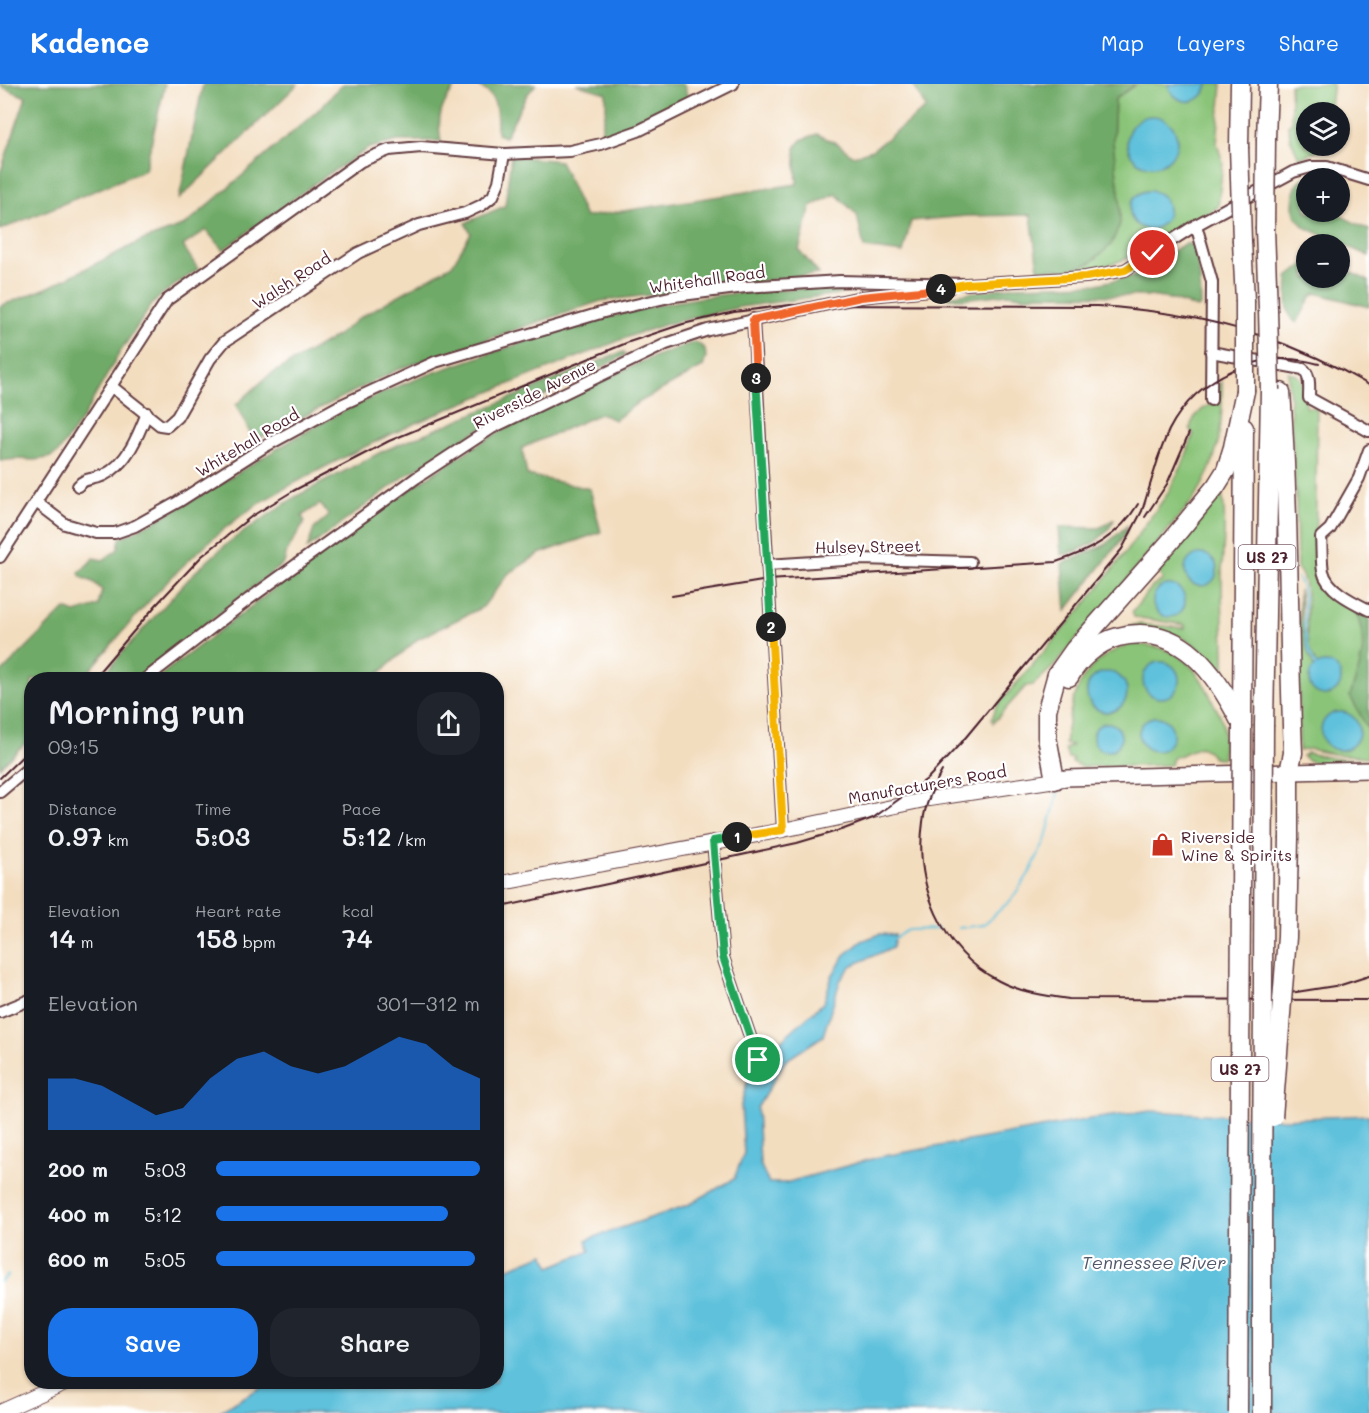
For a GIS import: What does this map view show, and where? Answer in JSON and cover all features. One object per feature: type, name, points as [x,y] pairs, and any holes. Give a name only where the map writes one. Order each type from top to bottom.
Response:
[{"type":"highway","name":"US 27","points":[[1238,1413],[1245,390],[1245,301],[1239,147],[1240,84]]},
{"type":"highway","name":"US 27","points":[[1262,1413],[1264,725],[1275,391],[1268,317],[1264,229],[1268,84]]},
{"type":"highway","points":[[1060,779],[1047,737],[1047,710],[1058,674],[1074,650],[1216,486],[1226,470],[1233,447],[1245,390]]},
{"type":"highway","points":[[1262,1236],[1287,937],[1289,771],[1293,753],[1287,465],[1275,391]]},
{"type":"highway","points":[[1060,779],[1060,698],[1071,674],[1088,654],[1114,638],[1146,634],[1171,640],[1180,645],[1202,663],[1221,685],[1242,725]]},
{"type":"main road","name":"Manufacturers Road","points":[[504,882],[713,841],[783,830],[929,799],[1060,779],[1369,770]]},
{"type":"main road","points":[[0,1412],[51,1389]]},
{"type":"street","points":[[0,557],[167,300],[361,162],[389,150],[421,147],[504,154],[570,151],[601,144],[638,131],[734,84]]},
{"type":"street","name":"Walsh Road","points":[[111,386],[160,425],[167,426],[177,417],[210,359],[224,342],[358,253],[419,225],[465,213],[482,205],[493,196],[499,182],[504,154]]},
{"type":"street","name":"Whitehall Road","points":[[36,502],[65,524],[96,533],[115,533],[135,526],[178,502],[264,447],[341,405],[435,362],[604,312],[674,296],[745,287],[840,281],[966,284],[1086,277],[1125,270],[1196,225],[1293,172],[1311,167],[1327,167],[1369,180]]},
{"type":"street","points":[[1196,225],[1212,282],[1211,400]]},
{"type":"street","name":"Riverside Avenue","points":[[154,672],[249,599],[416,478],[492,428],[666,344],[708,330],[861,297],[928,291],[966,284]]},
{"type":"street","points":[[753,320],[783,830]]},
{"type":"street","points":[[1211,352],[1303,369],[1308,377],[1309,398],[1369,431]]},
{"type":"street","points":[[78,486],[84,479],[104,475],[127,456],[139,435],[147,413]]},
{"type":"street","points":[[1369,450],[1359,478],[1330,529],[1321,537],[1323,573],[1341,593],[1369,610]]},
{"type":"street","name":"Hulsey Street","points":[[767,565],[868,559],[970,562]]},
{"type":"street","points":[[0,792],[24,772]]},
{"type":"street","points":[[713,841],[723,957],[758,1060]]},
{"type":"street","points":[[0,1012],[24,1002]]},
{"type":"green space","points":[[0,84],[165,84],[145,170],[0,230],[0,173],[26,97]]},
{"type":"green space","points":[[203,84],[298,84],[179,199]]},
{"type":"green space","points":[[343,84],[467,84],[457,85],[444,104],[439,125],[441,141],[398,141],[369,148],[318,181],[223,250],[206,230],[183,246],[198,269],[161,295],[151,306],[120,352],[82,419],[58,453],[48,458],[34,460],[0,461],[0,306],[47,288],[141,241],[185,225],[316,112]]},
{"type":"green space","points":[[475,84],[536,84],[527,95],[505,137],[497,134],[493,98]]},
{"type":"green space","points":[[576,84],[684,84],[688,99],[660,114],[600,137],[606,109],[606,93]]},
{"type":"green space","points":[[913,84],[1136,84],[1115,99],[1113,142],[1120,201],[1120,224],[1111,245],[1090,263],[1067,270],[1038,269],[1031,215],[967,216],[911,221],[903,253],[864,248],[857,215],[836,194],[811,206],[799,250],[819,274],[601,301],[399,369],[254,441],[236,405],[268,376],[335,337],[361,317],[452,265],[471,233],[465,223],[505,206],[511,156],[560,161],[585,217],[797,184],[795,148],[801,140],[817,134],[838,144],[853,156],[872,150],[926,108]]},
{"type":"green space","points":[[1136,84],[1222,84],[1217,144],[1223,162],[1218,207],[1153,245],[1138,232],[1137,236],[1146,247],[1145,250],[1126,259],[1098,267],[1067,270],[1090,263],[1120,201],[1113,142],[1115,99]]},
{"type":"green space","points":[[1290,84],[1333,84],[1330,102],[1296,102],[1296,151],[1288,125],[1291,123]]},
{"type":"green space","points":[[1296,187],[1296,217],[1293,207]]},
{"type":"green space","points":[[1350,220],[1369,230],[1369,256],[1350,248],[1350,234],[1320,234],[1304,227],[1300,222]]},
{"type":"green space","points":[[1184,244],[1191,244],[1198,266],[1201,304],[1198,308],[1170,299],[1149,296],[1038,295],[1028,297],[1008,294],[961,299],[940,297],[1017,286],[1097,284],[1134,276]]},
{"type":"green space","points":[[1296,271],[1296,288],[1350,288],[1350,272],[1369,281],[1369,307],[1316,293],[1311,297],[1297,323],[1288,309],[1288,277]]},
{"type":"green space","points":[[860,285],[892,287],[740,307],[667,324],[633,335],[478,397],[364,447],[327,466],[255,506],[212,539],[173,576],[89,672],[24,672],[24,745],[0,767],[0,674],[65,609],[75,613],[98,606],[102,590],[93,582],[81,577],[79,573],[94,558],[103,560],[118,549],[120,538],[207,492],[319,424],[367,400],[427,375],[623,313],[714,296]]},
{"type":"green space","points":[[696,342],[705,349],[706,357],[703,367],[636,404],[615,420],[600,414],[522,448],[527,475],[590,489],[601,532],[539,554],[508,574],[483,607],[418,639],[381,672],[165,672],[351,531],[474,447],[524,419],[619,372]]},
{"type":"green space","points":[[624,352],[626,355],[509,413],[461,440],[408,474],[307,549],[314,529],[329,516],[320,504],[302,516],[305,522],[287,551],[284,563],[145,672],[107,672],[195,572],[229,542],[295,497],[383,451],[619,353]]},
{"type":"green space","points":[[1288,372],[1298,376],[1301,380],[1305,390],[1306,407],[1317,408],[1315,583],[1344,601],[1359,617],[1364,627],[1366,657],[1350,696],[1369,731],[1369,757],[1332,754],[1309,749],[1299,751],[1299,590],[1305,641],[1314,667],[1317,665],[1309,646],[1306,593],[1302,575],[1297,568],[1296,497]]},
{"type":"green space","points":[[1222,381],[1222,414],[1218,443],[1209,471],[1193,500],[1055,665],[1033,685],[1026,686],[993,723],[996,707],[1088,601],[1166,496],[1182,466],[1194,434],[1190,430],[1191,425],[1203,409],[1217,402],[1218,386]]},
{"type":"green space","points":[[1222,494],[1224,505],[1222,572],[1224,677],[1203,652],[1182,638],[1125,627],[1138,624],[1185,628],[1185,625],[1134,617],[1132,612],[1152,587],[1163,580],[1159,573],[1161,570]]},
{"type":"green space","points":[[1114,520],[1105,533],[1092,544],[1061,555],[1059,527],[1099,528]]},
{"type":"green space","points":[[1127,526],[1126,533],[1119,543],[1066,611],[1062,564],[1105,545]]},
{"type":"green space","points":[[1354,607],[1369,619],[1369,731],[1350,696],[1361,660],[1363,641]]},
{"type":"green space","points":[[1128,645],[1157,647],[1180,657],[1190,665],[1205,686],[1219,713],[1223,733],[1223,758],[1213,758],[1208,751],[1200,747],[1173,758],[1171,765],[1082,767],[1072,762],[1072,758],[1068,758],[1065,749],[1072,745],[1065,744],[1067,727],[1080,683],[1098,661],[1111,652]]},
{"type":"green space","points":[[1307,753],[1369,761],[1315,763],[1302,756]]},
{"type":"water","points":[[1168,84],[1208,85],[1200,97],[1188,101],[1176,97]]},
{"type":"water","points":[[1152,116],[1170,123],[1177,141],[1170,159],[1152,166],[1134,159],[1127,141],[1134,123]]},
{"type":"water","points":[[1149,191],[1156,192],[1162,197],[1167,203],[1167,217],[1162,223],[1156,228],[1149,229],[1142,228],[1136,223],[1131,217],[1130,210],[1131,203],[1136,197],[1142,192]]},
{"type":"water","points":[[1201,554],[1212,559],[1217,570],[1212,581],[1201,586],[1190,581],[1185,570],[1190,559]]},
{"type":"water","points":[[1169,585],[1181,589],[1185,601],[1181,613],[1169,617],[1157,613],[1153,601],[1157,589]]},
{"type":"water","points":[[1161,662],[1174,667],[1179,680],[1174,693],[1161,698],[1148,693],[1143,680],[1148,667]]},
{"type":"water","points":[[1325,663],[1337,667],[1341,679],[1337,691],[1325,695],[1313,691],[1309,679],[1313,667]]},
{"type":"water","points":[[1107,672],[1115,673],[1121,678],[1126,684],[1126,700],[1121,706],[1115,711],[1107,712],[1099,711],[1093,706],[1088,700],[1087,692],[1088,684],[1093,678],[1099,673]]},
{"type":"water","points":[[1340,712],[1354,717],[1359,731],[1354,745],[1340,750],[1326,745],[1321,731],[1326,717]]},
{"type":"water","points":[[1156,717],[1168,722],[1173,734],[1168,746],[1156,751],[1144,746],[1139,734],[1144,722]]},
{"type":"water","points":[[1107,723],[1117,727],[1121,737],[1117,747],[1107,751],[1097,747],[1093,737],[1097,727]]},
{"type":"water","name":"Tennessee River","points":[[880,934],[895,935],[893,947],[851,966],[840,981],[823,1036],[785,1061],[757,1108],[760,1164],[769,1183],[785,1183],[879,1157],[1090,1119],[1151,1111],[1285,1119],[1369,1115],[1369,1413],[217,1413],[258,1389],[504,1389],[504,1270],[544,1254],[550,1267],[590,1251],[586,1240],[688,1205],[734,1179],[744,1153],[741,1105],[748,1079],[768,1052],[824,1002],[832,976],[845,955],[862,941]]},
{"type":"waterway","points":[[1297,578],[1302,589],[1306,638],[1310,655],[1316,666]]},
{"type":"waterway","points":[[959,928],[983,925],[1011,900],[1030,872],[1045,841],[1059,789]]},
{"type":"waterway","points":[[893,939],[908,930],[938,929]]},
{"type":"waterway","points":[[0,1282],[8,1275]]},
{"type":"railway","points":[[99,672],[202,556],[252,516],[293,491],[389,441],[629,342],[683,324],[734,312],[790,305],[1097,306],[1134,309],[1204,320],[1271,339],[1336,367],[1369,385]]},
{"type":"railway","points":[[1157,460],[1169,430],[1181,411],[1213,381],[1233,370],[1253,363],[1297,360],[1319,364]]},
{"type":"railway","points":[[1145,517],[1167,484],[1189,433]]},
{"type":"railway","points":[[504,906],[797,843],[873,818],[927,779],[961,743],[1122,549],[1142,511],[1160,453]]},
{"type":"railway","points":[[672,596],[768,580],[1056,562],[1080,553],[1113,534],[1138,504]]},
{"type":"railway","points":[[0,778],[24,755]]},
{"type":"railway","points":[[942,771],[930,796],[923,822],[921,845],[928,892],[936,914],[962,953],[999,981],[1024,991],[1069,999],[1369,1000]]},
{"type":"railway","points":[[1290,993],[1341,985],[1369,976]]},
{"type":"place","name":"Riverside Wine & Spirits","points":[[1163,845]]},
{"type":"route","points":[[758,1060],[723,957],[713,841],[783,830],[753,320],[861,297],[945,289],[966,284],[1086,277],[1125,270],[1153,253]]}]
